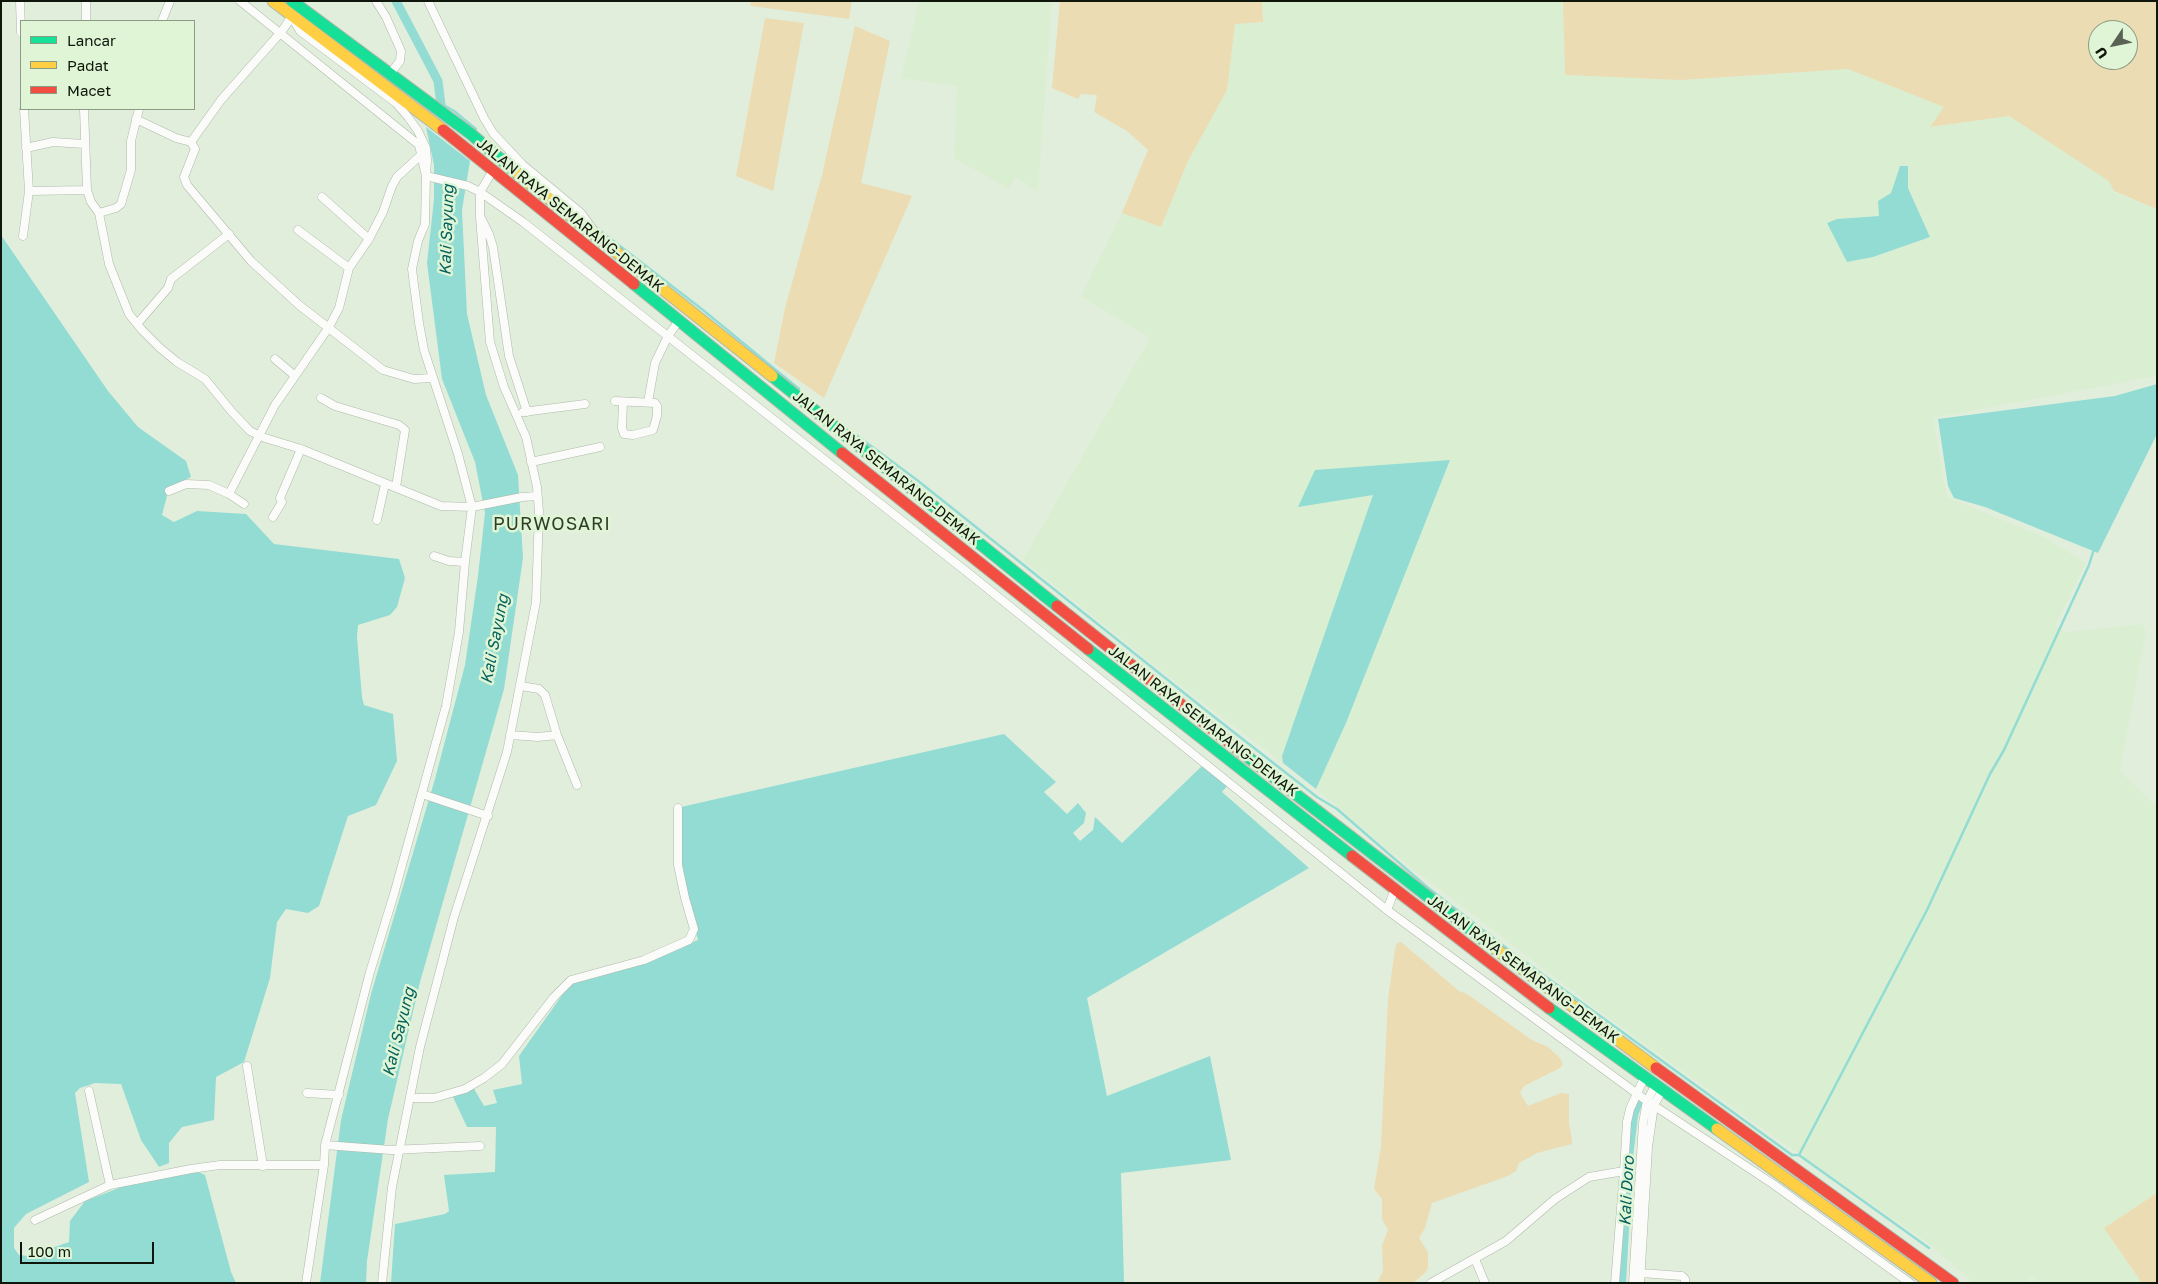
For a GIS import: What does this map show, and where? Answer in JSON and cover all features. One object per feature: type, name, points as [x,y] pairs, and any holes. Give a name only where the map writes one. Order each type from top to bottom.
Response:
[{"type":"highway","name":"JALAN RAYA SEMARANG-DEMAK","points":[[273,1],[360,72],[416,108],[673,329],[901,501],[1518,985],[1931,1283]]},
{"type":"highway","name":"JALAN RAYA SEMARANG-DEMAK","points":[[292,1],[471,134],[538,192],[650,279],[1230,744],[1530,976],[1953,1283]]},
{"type":"highway","points":[[901,501],[910,488]]},
{"type":"highway","points":[[1659,1087],[1670,1078]]},
{"type":"street","points":[[20,1],[21,20]]},
{"type":"street","points":[[86,1],[86,20]]},
{"type":"street","points":[[162,20],[170,1]]},
{"type":"street","points":[[240,1],[341,73],[360,72],[396,104],[418,131],[429,176],[425,224],[418,241],[412,269],[424,350],[476,506],[465,562],[459,632],[446,706],[424,794],[370,972],[325,1144],[324,1165],[306,1283]]},
{"type":"street","points":[[376,1],[386,17],[401,52],[400,61],[390,74]]},
{"type":"street","points":[[428,1],[472,94],[493,133],[524,165],[581,213],[598,239]]},
{"type":"street","points":[[191,142],[221,100],[281,32],[291,17],[300,31],[341,73],[419,145],[423,152]]},
{"type":"street","points":[[23,236],[29,191],[24,110]]},
{"type":"street","points":[[84,110],[87,190],[91,202],[99,213],[109,264],[129,314],[137,324],[178,362],[205,379],[250,431],[301,449],[441,506],[476,506],[537,496]]},
{"type":"street","points":[[99,213],[116,208],[121,204],[131,170],[131,141],[139,110]]},
{"type":"street","points":[[136,118],[176,138],[191,142],[195,149],[184,177],[187,185],[251,261],[277,286],[383,370],[414,379],[432,378]]},
{"type":"street","points":[[26,148],[53,142],[84,144]]},
{"type":"street","points":[[229,494],[275,405],[294,375],[306,362],[339,308],[349,268],[369,239],[383,212],[395,181],[423,152]]},
{"type":"street","points":[[382,1283],[392,1187],[420,1047],[452,926],[510,735],[536,602],[539,512],[531,462],[526,437],[504,387],[490,342],[480,217],[480,192],[492,172]]},
{"type":"street","points":[[429,176],[468,186],[480,192],[673,329],[1030,623],[1387,910],[1651,1103],[1773,1184],[1910,1283]]},
{"type":"street","points":[[29,191],[87,190]]},
{"type":"street","points":[[322,197],[369,239]]},
{"type":"street","points":[[480,217],[493,247],[509,356],[527,412]]},
{"type":"street","points":[[298,230],[349,268]]},
{"type":"street","points":[[137,324],[168,288],[171,280],[229,234]]},
{"type":"street","points":[[648,402],[653,370],[673,329]]},
{"type":"street","points":[[275,359],[294,375]]},
{"type":"street","points":[[321,398],[335,406],[399,425],[406,430],[396,487]]},
{"type":"street","points":[[619,402],[648,402],[655,403],[657,406],[655,428],[648,432],[627,436],[622,428],[619,402]]},
{"type":"street","points":[[516,413],[585,404]]},
{"type":"street","points":[[531,462],[600,447]]},
{"type":"street","points":[[273,517],[281,504],[280,498],[301,449]]},
{"type":"street","points":[[169,490],[186,484],[200,483],[217,488],[244,504]]},
{"type":"street","points":[[376,520],[385,484]]},
{"type":"street","points":[[434,556],[465,562]]},
{"type":"street","points":[[521,686],[543,691],[557,735],[577,785]]},
{"type":"street","points":[[510,735],[538,737],[557,735]]},
{"type":"street","points":[[424,794],[486,815]]},
{"type":"street","points":[[410,1098],[434,1098],[465,1090],[484,1078],[502,1064],[554,997],[571,980],[644,960],[689,940],[694,929],[684,898],[678,865],[678,808]]},
{"type":"street","points":[[1387,910],[1395,889]]},
{"type":"street","points":[[247,1066],[263,1166]]},
{"type":"street","points":[[1645,1076],[1627,1122],[1617,1278],[1682,1276],[1685,1279],[1684,1283]]},
{"type":"street","points":[[1640,1283],[1634,1277],[1636,1193],[1643,1123],[1659,1087]]},
{"type":"street","points":[[89,1091],[110,1185]]},
{"type":"street","points":[[307,1093],[339,1095]]},
{"type":"street","points":[[1634,1277],[1651,1103]]},
{"type":"street","points":[[325,1144],[392,1150],[480,1146]]},
{"type":"street","points":[[35,1220],[110,1185],[220,1165],[324,1165]]},
{"type":"street","points":[[1430,1283],[1506,1241],[1555,1199],[1589,1178],[1624,1171]]},
{"type":"street","points":[[1622,1193],[1636,1193]]},
{"type":"street","points":[[1475,1259],[1485,1283]]},
{"type":"shaded area","points":[[750,1],[852,1],[849,19],[751,6]]},
{"type":"shaded area","points":[[919,1],[1052,1],[1038,191],[1015,177],[1009,189],[954,158],[957,86],[901,78]]},
{"type":"shaded area","points":[[1060,1],[1262,1],[1263,22],[1235,24],[1227,90],[1188,161],[1161,227],[1122,213],[1148,150],[1127,131],[1094,112],[1097,95],[1081,94],[1078,99],[1052,88]]},
{"type":"shaded area","points":[[1262,1],[1563,1],[1565,75],[1681,80],[1848,69],[1945,107],[1931,127],[2009,116],[2110,181],[2114,192],[2157,209],[2157,376],[1933,418],[1947,497],[2044,537],[2086,563],[2055,626],[2066,632],[2142,624],[2146,631],[2120,771],[2157,807],[2157,1193],[2104,1228],[2142,1283],[2041,1283],[2031,1276],[2024,1283],[1973,1283],[1932,1246],[1760,1127],[1591,1005],[1387,849],[1316,789],[1346,723],[1450,461],[1373,495],[1282,756],[1283,763],[1164,673],[1023,560],[1150,338],[1081,296],[1122,213],[1161,227],[1188,161],[1227,90],[1235,24],[1263,22]],"holes":[[[1900,166],[1908,166],[1908,188],[1930,237],[1873,257],[1847,262],[1827,223],[1837,219],[1879,216],[1878,201],[1891,193]]]},
{"type":"shaded area","points":[[1563,1],[2156,1],[2157,209],[2114,191],[2109,181],[2009,116],[1930,127],[1944,107],[1848,69],[1681,80],[1565,75]]},
{"type":"shaded area","points":[[765,18],[804,23],[773,191],[736,176]]},
{"type":"shaded area","points":[[855,26],[890,41],[861,183],[912,196],[824,398],[774,363],[785,308],[822,175]]},
{"type":"shaded area","points":[[1401,942],[1459,991],[1467,994],[1532,1040],[1548,1047],[1559,1057],[1563,1064],[1560,1068],[1524,1086],[1520,1093],[1528,1106],[1561,1093],[1569,1094],[1569,1123],[1572,1144],[1537,1153],[1519,1163],[1516,1171],[1508,1176],[1432,1203],[1425,1228],[1419,1238],[1428,1252],[1428,1268],[1426,1272],[1413,1283],[1377,1283],[1383,1271],[1382,1245],[1388,1230],[1382,1219],[1382,1199],[1374,1189],[1381,1146],[1388,999],[1395,949],[1397,943]]},
{"type":"shaded area","points":[[2157,1193],[2157,1283],[2142,1283],[2104,1228]]},
{"type":"water","points":[[426,127],[470,161],[462,210],[467,314],[486,395],[518,475],[523,558],[504,689],[420,982],[388,1119],[367,1261],[366,1283],[320,1283],[341,1120],[371,994],[435,779],[465,665],[485,513],[475,462],[442,379],[427,263],[434,199],[434,165]]},
{"type":"water","points":[[1900,166],[1908,166],[1908,188],[1930,237],[1873,257],[1847,262],[1827,223],[1837,219],[1879,216],[1878,201],[1891,193]]},
{"type":"water","points":[[1,235],[108,391],[138,427],[186,461],[191,477],[169,488],[162,515],[174,522],[197,511],[246,514],[274,544],[399,559],[405,578],[397,607],[390,615],[358,625],[357,637],[364,705],[393,714],[397,761],[376,805],[348,816],[319,906],[308,913],[286,909],[277,922],[270,978],[244,1062],[216,1077],[214,1120],[182,1127],[169,1143],[169,1163],[159,1167],[141,1140],[121,1084],[95,1083],[80,1088],[75,1093],[89,1182],[26,1214],[14,1228],[14,1248],[19,1255],[29,1256],[69,1242],[70,1221],[85,1201],[132,1183],[196,1171],[205,1175],[231,1272],[236,1283],[1,1283]]},
{"type":"water","points":[[2157,384],[2157,434],[2098,553],[1985,507],[1954,498],[1948,486],[1938,419],[2115,396]]},
{"type":"water","points":[[1450,460],[1346,723],[1316,789],[1283,763],[1282,756],[1373,495],[1298,507],[1315,470]]},
{"type":"water","points":[[1004,734],[1056,782],[1044,792],[1067,814],[1078,803],[1086,813],[1084,823],[1073,833],[1080,841],[1093,830],[1095,817],[1122,843],[1203,765],[1228,785],[1222,792],[1309,868],[1087,998],[1107,1096],[1210,1056],[1231,1160],[1121,1173],[1124,1283],[391,1283],[395,1224],[445,1214],[449,1211],[444,1175],[495,1172],[496,1127],[467,1127],[452,1095],[473,1087],[484,1106],[497,1103],[493,1090],[522,1084],[519,1056],[570,984],[632,965],[642,965],[647,961],[698,940],[686,896],[679,854],[681,807]]},
{"type":"water","name":"Kali Doro","points":[[1638,1100],[1643,1102],[1638,1116],[1633,1157],[1626,1283],[1618,1283],[1632,1109]]},
{"type":"waterway","name":"Kali Sayung","points":[[396,1],[438,81],[442,113]]},
{"type":"waterway","points":[[442,104],[476,129]]},
{"type":"waterway","points":[[504,154],[521,168]]},
{"type":"waterway","points":[[537,181],[552,194]]},
{"type":"waterway","points":[[594,226],[703,310],[799,389]]},
{"type":"waterway","points":[[852,432],[917,480],[1317,797],[1337,809],[1427,887],[1509,950],[1792,1155],[1799,1155],[1929,1248]]},
{"type":"waterway","points":[[1799,1155],[1927,910],[1990,774],[2004,750],[2089,565],[2094,549]]},
{"type":"traffic: fast","points":[[292,1],[471,134],[518,174]]},
{"type":"traffic: fast","points":[[634,284],[842,453]]},
{"type":"traffic: fast","points":[[772,376],[1057,606]]},
{"type":"traffic: fast","points":[[1088,649],[1352,856]]},
{"type":"traffic: fast","points":[[1236,748],[1497,950]]},
{"type":"traffic: fast","points":[[1549,1008],[1717,1129]]},
{"type":"traffic: slow","points":[[273,1],[443,130]]},
{"type":"traffic: slow","points":[[518,174],[772,376]]},
{"type":"traffic: slow","points":[[1497,950],[1656,1068]]},
{"type":"traffic: slow","points":[[1717,1129],[1931,1283]]},
{"type":"traffic: jam","points":[[443,130],[634,284]]},
{"type":"traffic: jam","points":[[842,453],[1088,649]]},
{"type":"traffic: jam","points":[[1057,606],[1236,748]]},
{"type":"traffic: jam","points":[[1352,856],[1549,1008]]},
{"type":"traffic: jam","points":[[1656,1068],[1953,1283]]},
{"type":"district","name":"PURWOSARI","points":[[552,524]]}]
